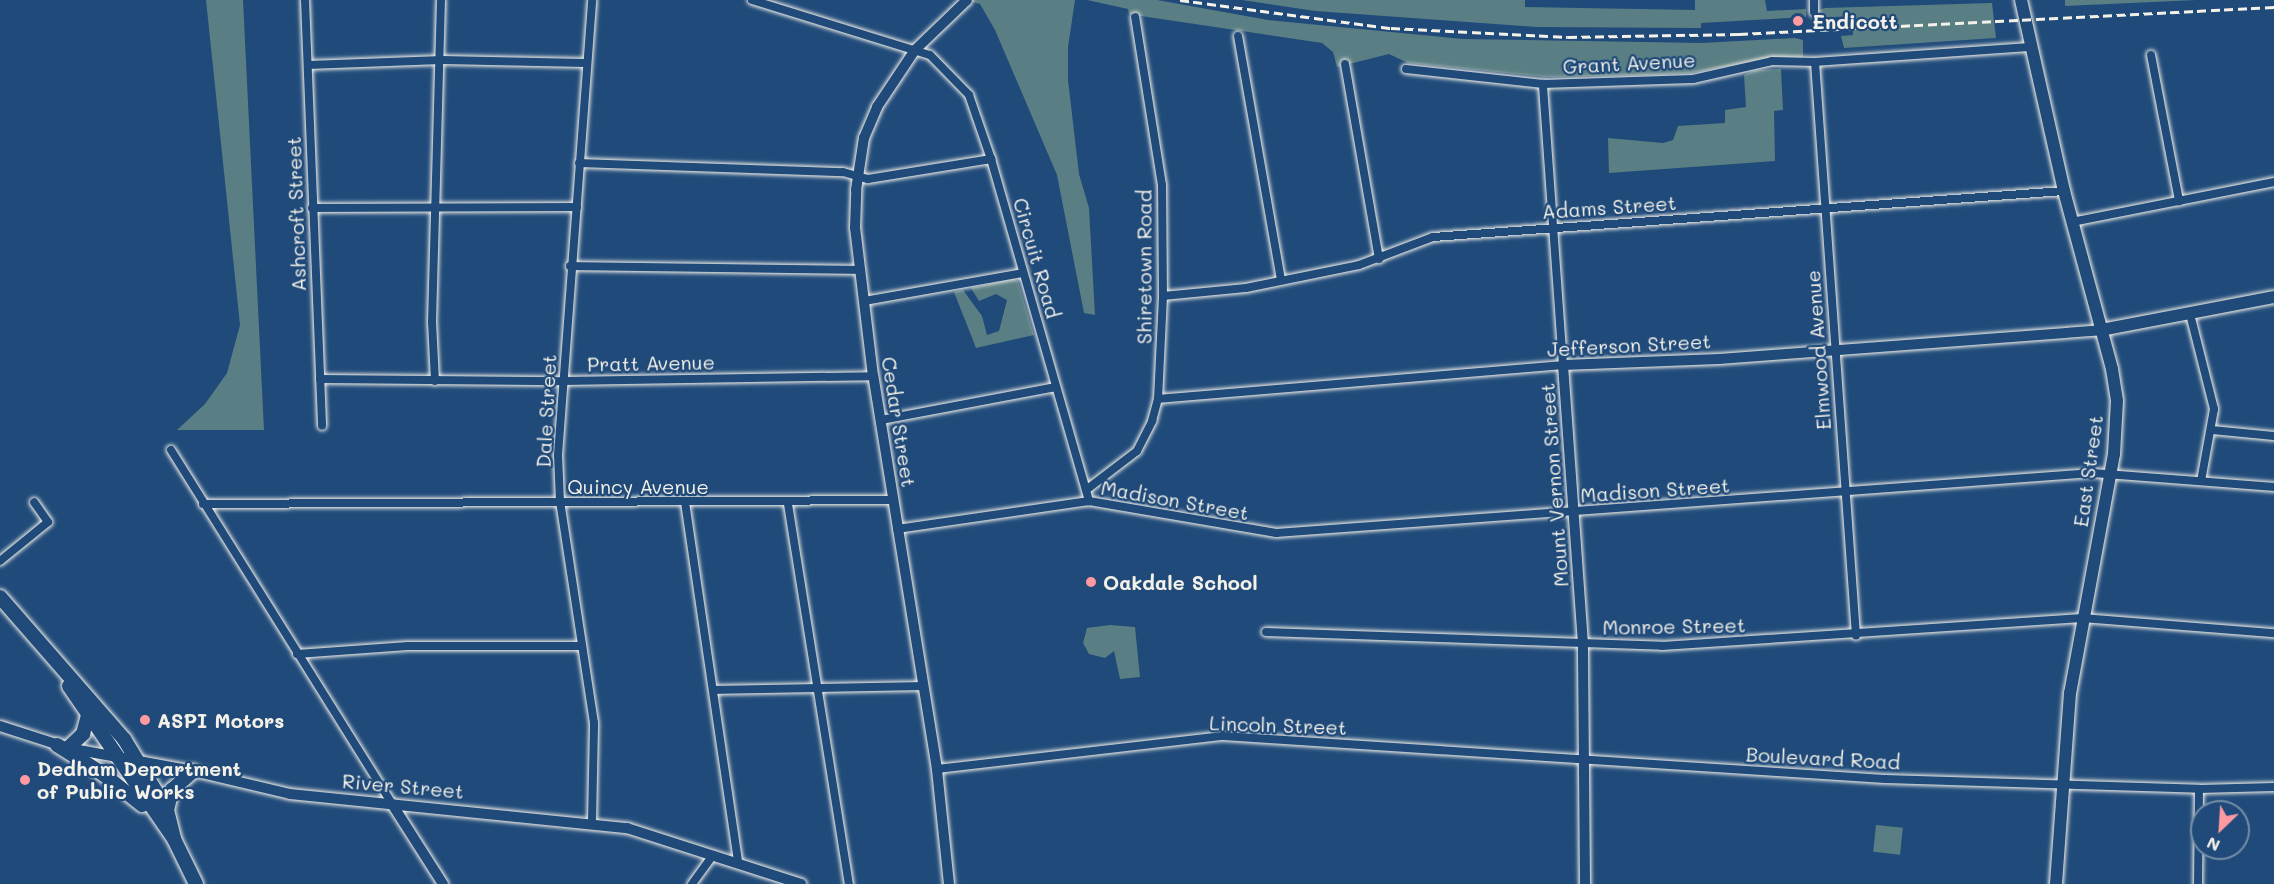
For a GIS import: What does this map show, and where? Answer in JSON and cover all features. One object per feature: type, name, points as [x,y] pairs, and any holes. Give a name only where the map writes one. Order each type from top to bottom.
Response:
[{"type":"main road","name":"East Street","points":[[2021,0],[2064,191],[2102,330],[2117,401],[2111,473],[2082,618],[2062,784],[2056,884]]},
{"type":"main road","points":[[2102,330],[2274,297]]},
{"type":"main road","points":[[0,597],[138,761],[196,884]]},
{"type":"main road","points":[[39,642],[117,757],[162,814]]},
{"type":"main road","points":[[88,715],[83,734],[62,747],[162,814]]},
{"type":"main road","points":[[162,814],[172,790],[193,771]]},
{"type":"street","name":"Ashcroft Street","points":[[305,0],[322,426]]},
{"type":"street","points":[[435,381],[432,322],[442,60],[441,0]]},
{"type":"street","name":"Dale Street","points":[[592,0],[585,63],[577,207],[570,266],[558,455],[560,502],[594,723],[592,822]]},
{"type":"street","name":"Circuit Road","points":[[752,0],[915,50],[946,67],[969,95],[991,159],[1089,501]]},
{"type":"street","name":"Cedar Street","points":[[949,884],[936,769],[873,376],[855,228],[857,176],[864,138],[876,107],[915,50],[967,0]]},
{"type":"street","points":[[1814,0],[1814,12]]},
{"type":"street","name":"Shiretown Road","points":[[1086,490],[1137,451],[1152,422],[1158,399],[1163,296],[1162,185],[1135,17]]},
{"type":"street","points":[[1238,36],[1281,279]]},
{"type":"street","name":"Grant Avenue","points":[[1406,69],[1544,84],[1693,79],[1772,60],[1815,62],[2032,47]]},
{"type":"street","points":[[2151,55],[2179,201]]},
{"type":"street","points":[[308,65],[442,60],[585,63]]},
{"type":"street","name":"Elmwood Avenue","points":[[1815,62],[1856,636]]},
{"type":"street","points":[[1345,64],[1379,259]]},
{"type":"street","name":"Mount Vernon Street","points":[[1544,84],[1583,645],[1585,884]]},
{"type":"street","points":[[579,163],[843,172],[857,176],[897,175],[991,159]]},
{"type":"street","points":[[2072,222],[2274,182]]},
{"type":"street","name":"Adams Street","points":[[1163,296],[1246,288],[1379,259],[1432,237],[2064,191]]},
{"type":"street","points":[[312,208],[577,207]]},
{"type":"street","points":[[570,266],[860,270]]},
{"type":"street","points":[[864,301],[1023,273]]},
{"type":"street","points":[[2190,314],[2212,399],[2212,430],[2201,482]]},
{"type":"street","name":"Jefferson Street","points":[[1158,399],[1563,365],[1835,350],[2102,330]]},
{"type":"street","name":"Pratt Avenue","points":[[320,379],[564,381],[873,376]]},
{"type":"street","points":[[881,420],[1056,387]]},
{"type":"street","points":[[2212,430],[2274,436]]},
{"type":"street","points":[[171,450],[443,884]]},
{"type":"street","name":"Madison Street","points":[[897,530],[1089,501],[1276,532],[2111,473],[2274,487]]},
{"type":"street","name":"Quincy Avenue","points":[[203,504],[560,502],[789,504],[893,500]]},
{"type":"street","points":[[0,561],[48,522],[34,502]]},
{"type":"street","points":[[684,502],[715,690],[738,862]]},
{"type":"street","points":[[789,504],[849,884]]},
{"type":"street","name":"Monroe Street","points":[[1266,632],[1662,646],[1856,636],[2082,618],[2274,633]]},
{"type":"street","points":[[297,654],[316,650],[408,646],[582,645]]},
{"type":"street","points":[[715,690],[921,686]]},
{"type":"street","name":"River Street","points":[[0,726],[62,747],[193,771],[290,794],[592,822],[657,835],[801,884]]},
{"type":"street","name":"Lincoln Street","points":[[936,769],[1223,736],[1583,759]]},
{"type":"street","name":"Boulevard Road","points":[[1583,759],[1886,779],[2199,789],[2274,787]]},
{"type":"street","points":[[2198,884],[2199,789]]},
{"type":"street","points":[[692,884],[713,855]]},
{"type":"green space","points":[[206,0],[243,0],[264,430],[177,430],[205,404],[227,373],[240,325]]},
{"type":"green space","points":[[964,0],[1075,0],[1068,47],[1068,80],[1079,174],[1089,208],[1095,315],[1084,313],[1057,175],[995,30],[980,4]]},
{"type":"green space","points":[[1087,0],[1157,0],[1268,20],[1463,39],[1702,43],[1795,38],[1803,40],[1803,58],[1776,57],[1691,73],[1545,77],[1408,63],[1389,54],[1337,67],[1333,52],[1322,43],[1129,14],[1128,9]]},
{"type":"green space","points":[[1242,0],[1525,0],[1525,7],[1695,10],[1695,0],[1765,0],[1767,11],[1806,9],[1806,17],[1701,23],[1701,28],[1537,27],[1315,11]]},
{"type":"green space","points":[[2065,0],[2197,0],[2065,6]]},
{"type":"green space","points":[[1992,3],[1996,38],[1844,48],[1841,36],[1853,35],[1852,16],[1817,18],[1818,10],[1825,8]]},
{"type":"green space","points":[[1781,69],[1783,110],[1774,111],[1775,161],[1609,173],[1608,138],[1663,143],[1673,140],[1678,126],[1725,123],[1725,110],[1746,107],[1744,75],[1756,70]]},
{"type":"green space","points":[[1014,279],[1018,281],[1034,335],[976,348],[954,292],[963,290],[982,316],[987,335],[999,331],[1007,300],[996,294],[979,301],[971,288]]},
{"type":"green space","points":[[1110,625],[1135,627],[1140,677],[1120,679],[1114,651],[1105,658],[1089,654],[1083,643],[1087,628]]},
{"type":"green space","points":[[1876,825],[1903,828],[1900,855],[1873,852]]},
{"type":"railway","points":[[1180,0],[1391,28],[1568,37],[1739,34],[2274,7]]},
{"type":"place","name":"Endicott","points":[[1798,21]]},
{"type":"place","name":"Oakdale School","points":[[1091,582]]},
{"type":"place","name":"ASPI Motors","points":[[145,720]]},
{"type":"place","name":"Dedham Department of Public Works","points":[[25,780]]}]
